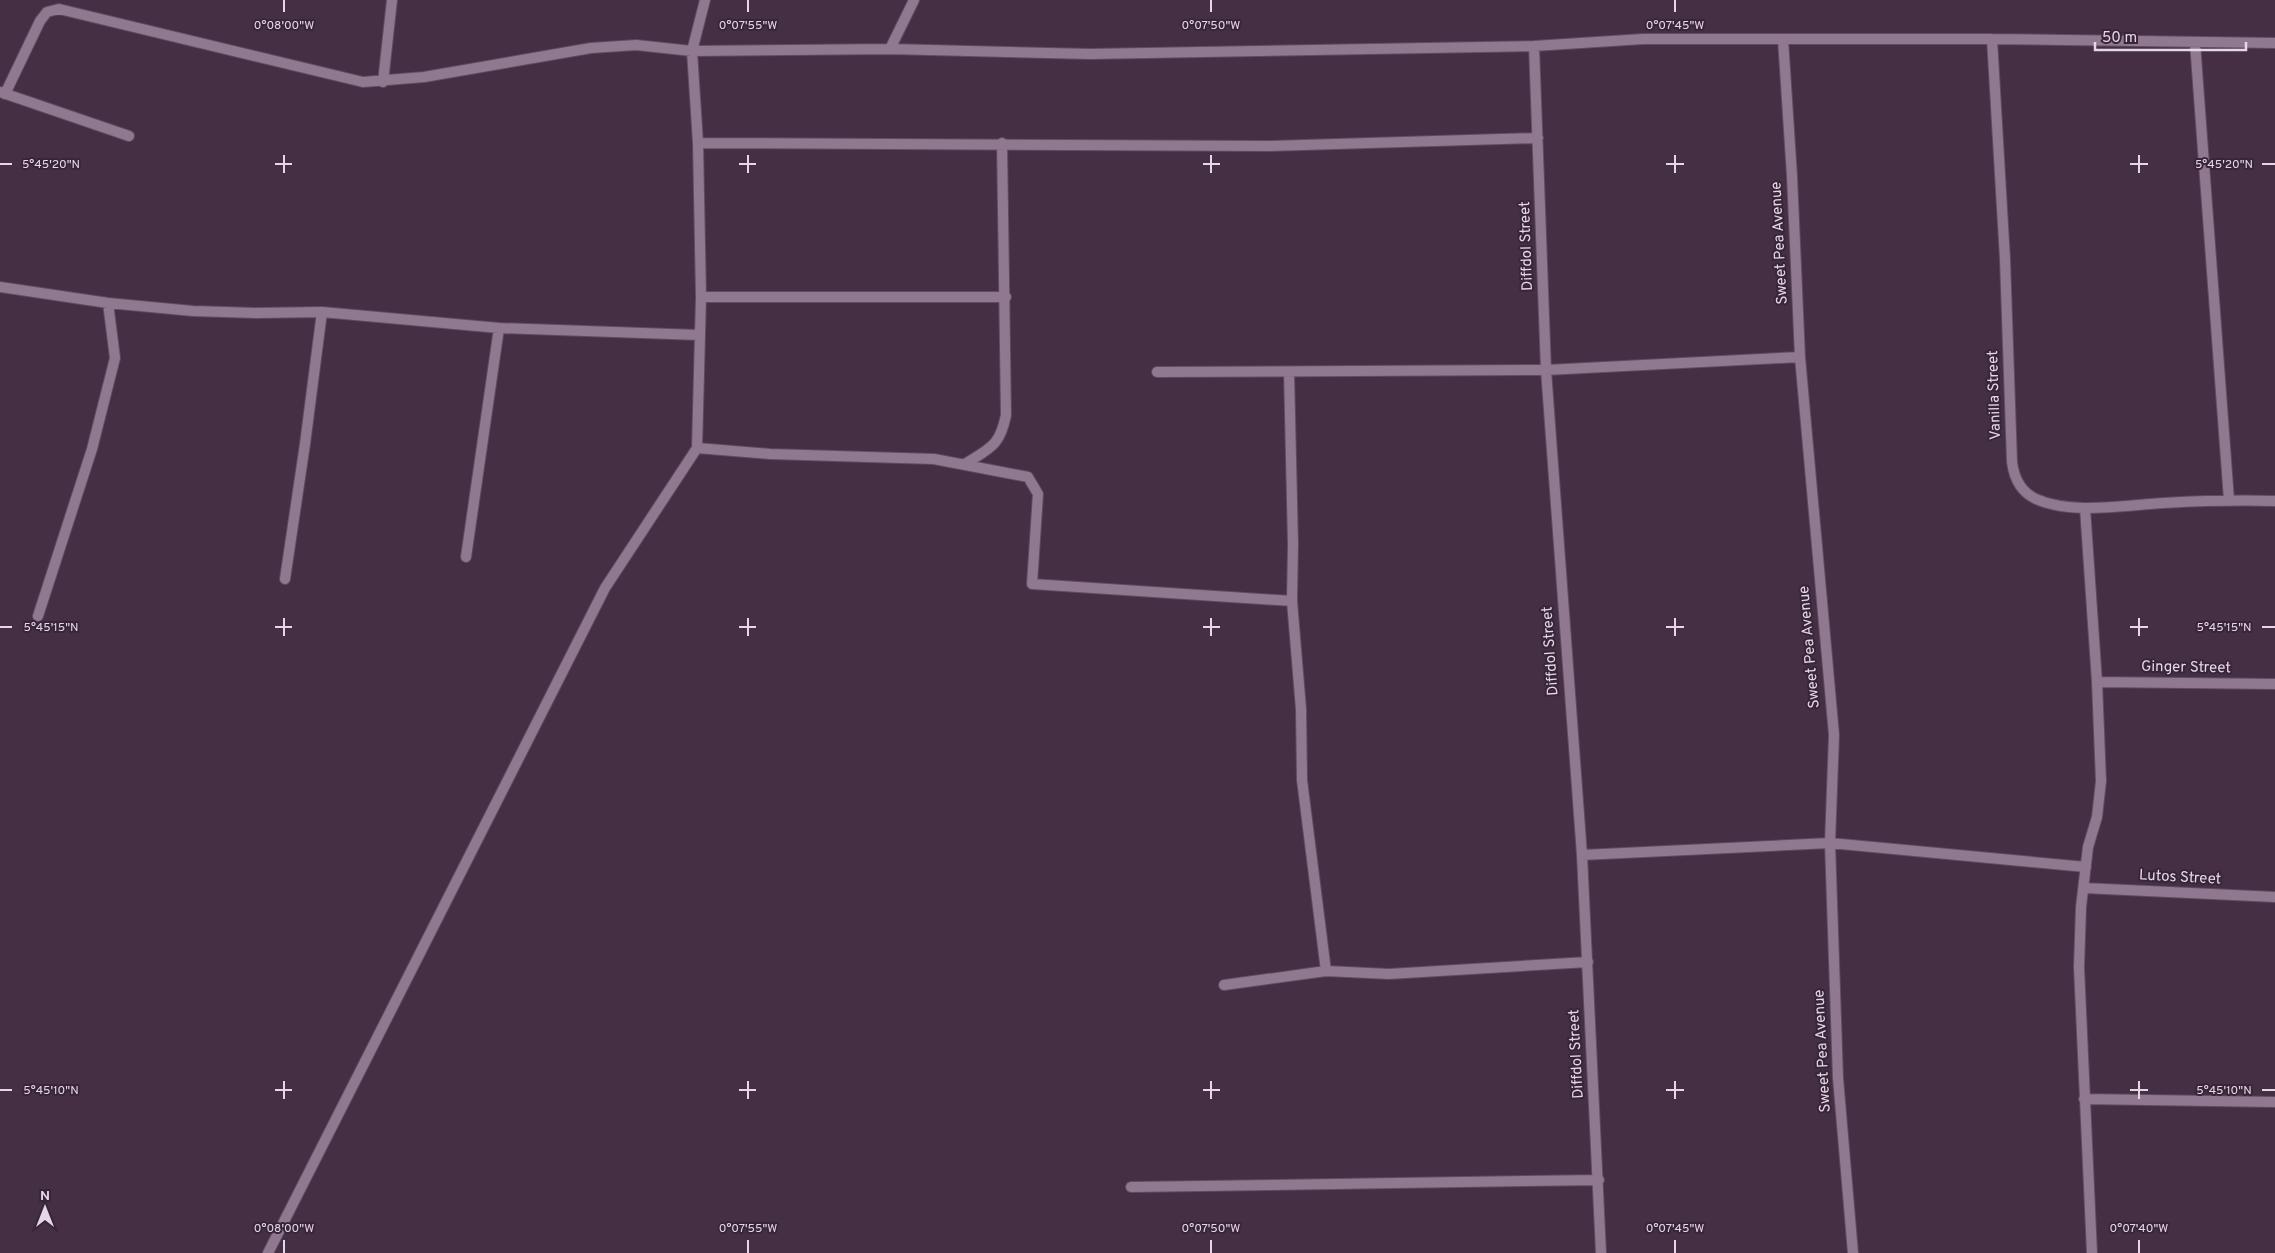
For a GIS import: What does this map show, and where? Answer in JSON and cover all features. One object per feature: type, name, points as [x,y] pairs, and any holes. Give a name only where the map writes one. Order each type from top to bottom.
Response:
[{"type":"street","points":[[383,82],[392,0]]},
{"type":"street","points":[[268,1253],[605,588],[697,448],[701,298],[698,143],[692,51],[705,0]]},
{"type":"street","points":[[890,49],[914,0]]},
{"type":"street","points":[[128,136],[2,93],[40,21],[47,12],[59,9],[354,80],[383,82],[424,77],[591,48],[636,45],[692,51],[890,49],[1090,54],[1534,46],[1643,39],[1992,39],[2275,43]]},
{"type":"street","name":"Sweet Pea Avenue","points":[[1783,39],[1792,176],[1800,357],[1834,735],[1830,843],[1838,1078],[1853,1253]]},
{"type":"street","name":"Vanilla Street","points":[[1992,39],[2005,259],[2013,474],[2019,486],[2034,498],[2050,504],[2085,508],[2228,500],[2275,501]]},
{"type":"street","points":[[2196,43],[2228,500]]},
{"type":"street","name":"Diffdol Street","points":[[1534,46],[1546,370],[1582,855],[1601,1253]]},
{"type":"street","points":[[698,143],[1002,143],[1091,146],[1268,146],[1538,138]]},
{"type":"street","points":[[965,464],[991,448],[1002,433],[1006,415],[1006,298],[1002,143]]},
{"type":"street","points":[[1,290],[108,303],[230,312],[322,312],[499,328],[699,335]]},
{"type":"street","points":[[701,298],[1006,298]]},
{"type":"street","points":[[38,616],[92,449],[114,358],[108,303]]},
{"type":"street","points":[[284,579],[305,444],[322,312]]},
{"type":"street","points":[[466,557],[499,328]]},
{"type":"street","points":[[1157,372],[1546,370],[1800,357]]},
{"type":"street","points":[[1289,372],[1293,544],[1292,601],[1301,709],[1302,780],[1326,971]]},
{"type":"street","points":[[697,448],[770,454],[934,459],[1028,476],[1038,494],[1032,584],[1292,601]]},
{"type":"street","points":[[2085,508],[2097,682],[2101,781],[2097,817],[2088,847],[2078,967],[2092,1253]]},
{"type":"street","name":"Ginger Street","points":[[2097,682],[2275,684]]},
{"type":"street","points":[[1582,855],[1830,843],[2086,867]]},
{"type":"street","name":"Lutos Street","points":[[2084,888],[2275,897]]},
{"type":"street","points":[[1224,985],[1326,971],[1389,974],[1588,962]]},
{"type":"street","points":[[2084,1099],[2275,1102]]},
{"type":"street","points":[[1132,1187],[1599,1180]]}]
